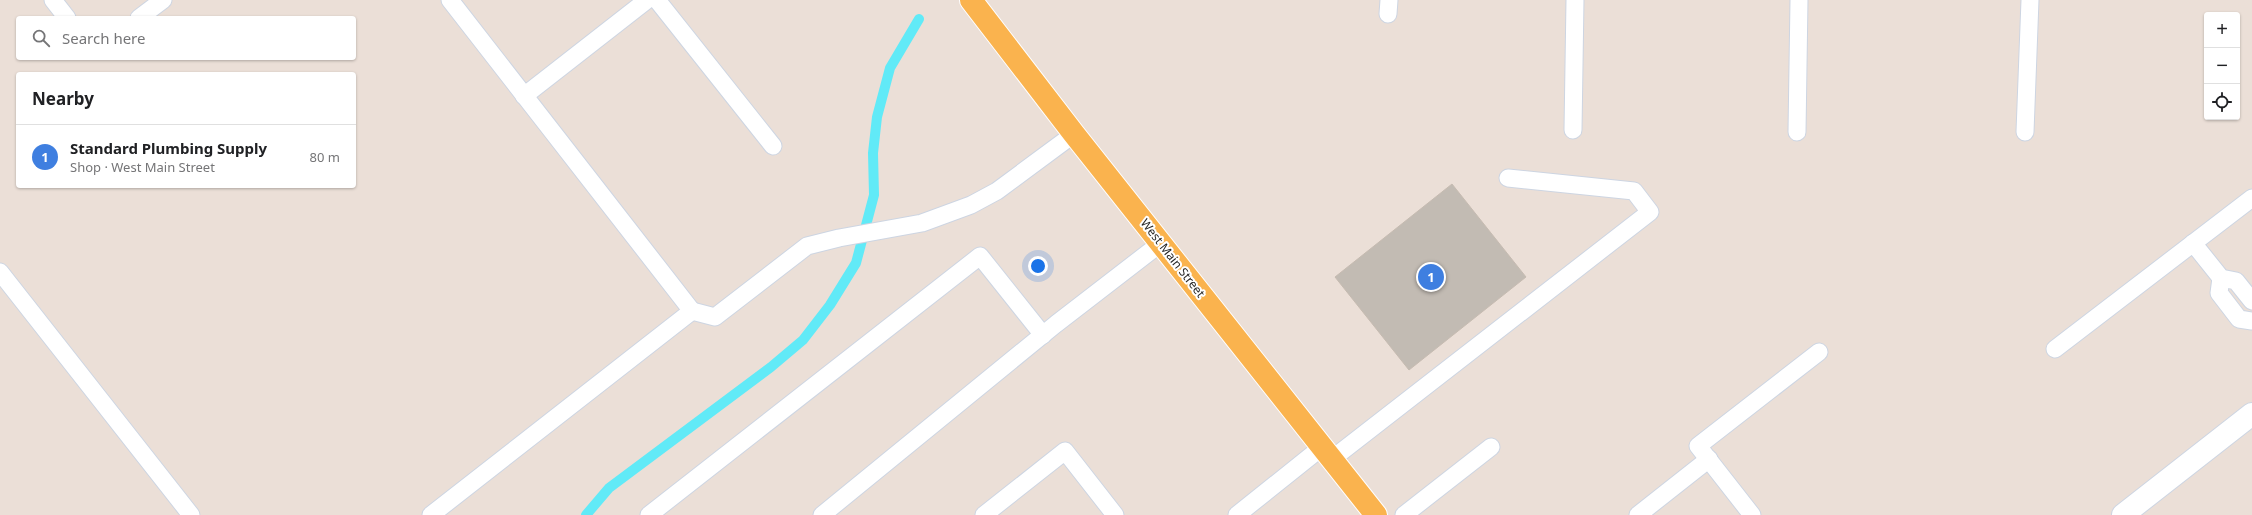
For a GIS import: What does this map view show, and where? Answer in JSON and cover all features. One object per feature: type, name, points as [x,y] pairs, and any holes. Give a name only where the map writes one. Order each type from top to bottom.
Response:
[{"type":"main road","name":"West Main Street","points":[[971,0],[1074,134],[1376,515]]},
{"type":"main road","points":[[2123,515],[2252,414]]},
{"type":"lane","points":[[53,0],[65,16]]},
{"type":"lane","points":[[142,16],[162,0]]},
{"type":"lane","points":[[450,0],[692,311],[715,317],[807,246],[903,227],[949,214],[997,191],[1074,134]]},
{"type":"lane","points":[[524,96],[647,0]]},
{"type":"lane","points":[[657,0],[773,146]]},
{"type":"lane","points":[[1573,130],[1575,0]]},
{"type":"lane","points":[[1797,132],[1799,0]]},
{"type":"lane","points":[[2026,132],[2030,0]]},
{"type":"lane","points":[[1237,515],[1327,453],[1650,212],[1634,191],[1508,178]]},
{"type":"lane","points":[[2055,349],[2252,198]]},
{"type":"lane","points":[[822,515],[1043,335],[1161,243]]},
{"type":"lane","points":[[2193,243],[2220,278],[2219,293],[2239,319],[2252,321]]},
{"type":"lane","points":[[649,515],[980,256],[1043,335]]},
{"type":"lane","points":[[0,272],[190,515]]},
{"type":"lane","points":[[2220,278],[2236,281],[2252,301]]},
{"type":"lane","points":[[431,515],[692,311]]},
{"type":"lane","points":[[1752,515],[1698,446],[1819,352]]},
{"type":"lane","points":[[1404,515],[1491,447]]},
{"type":"lane","points":[[984,515],[1065,451],[1115,515]]},
{"type":"lane","points":[[1638,515],[1709,459]]},
{"type":"building","points":[[1452,184],[1526,277],[1409,370],[1335,277]]},
{"type":"waterway","points":[[586,515],[609,488],[771,367],[803,340],[830,305],[856,263],[874,195],[873,153],[877,117],[890,68],[919,19]]},
{"type":"place","name":"Standard Plumbing Supply","points":[[1431,277]]}]
